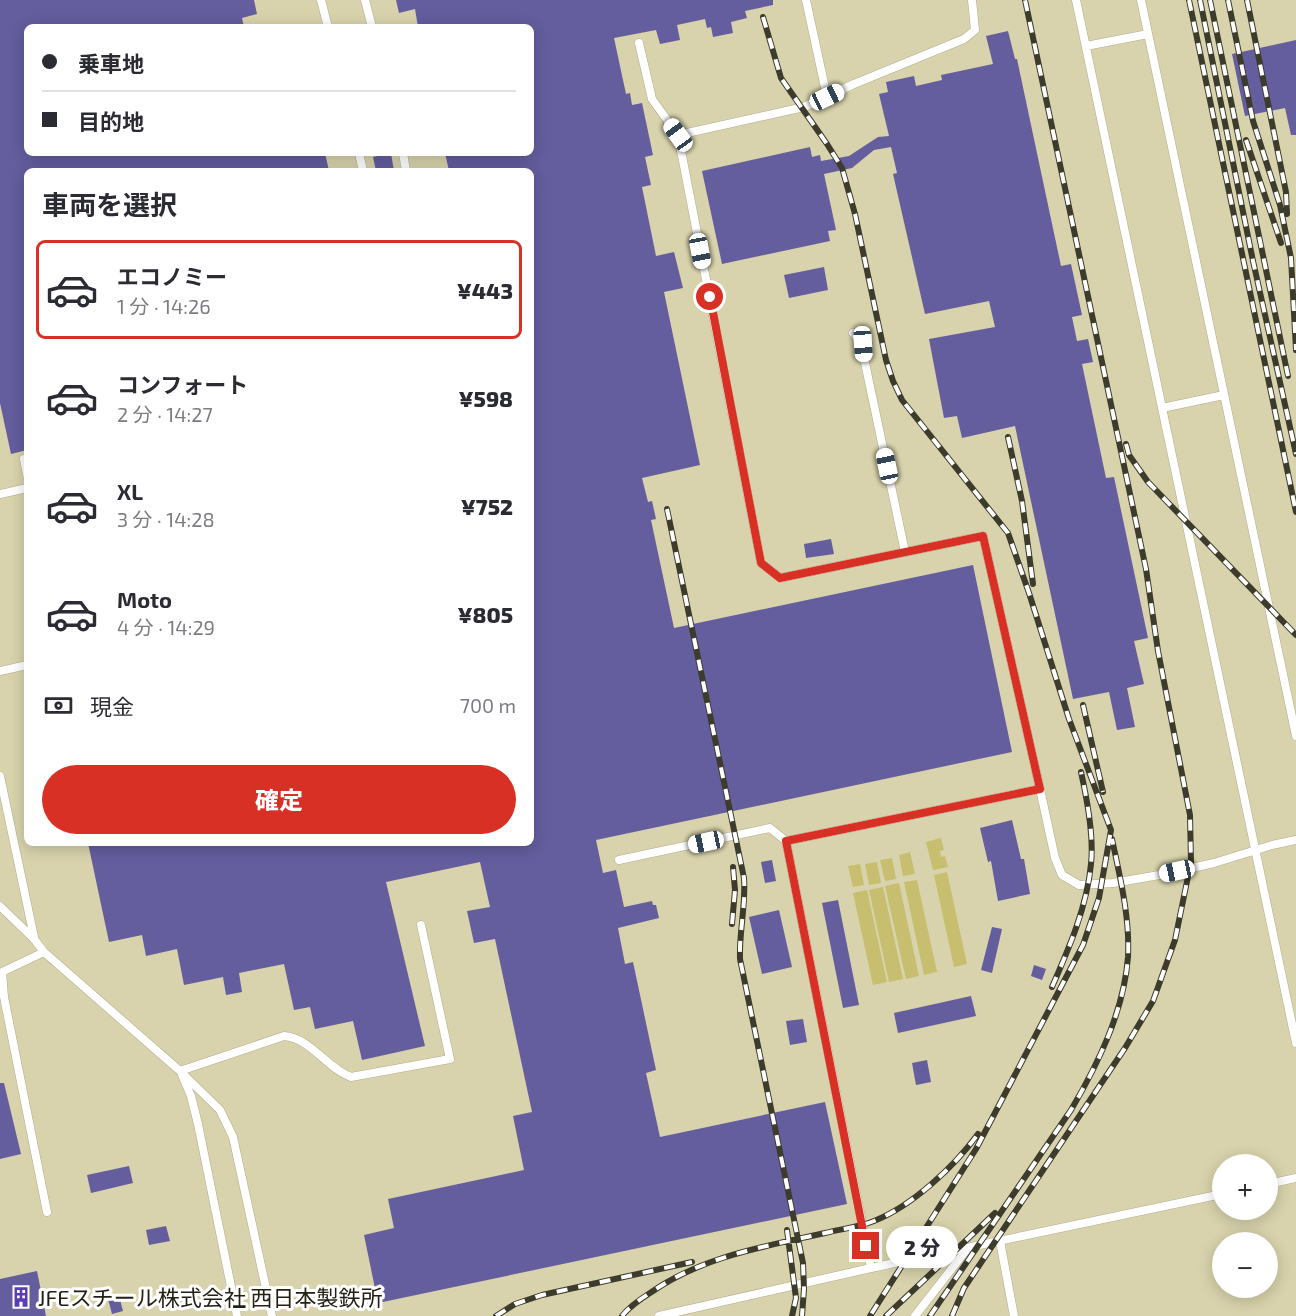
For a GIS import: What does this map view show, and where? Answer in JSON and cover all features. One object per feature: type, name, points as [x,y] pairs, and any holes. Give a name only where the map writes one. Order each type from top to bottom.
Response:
[{"type":"lane","points":[[321,0],[327,24]]},
{"type":"lane","points":[[365,0],[371,24]]},
{"type":"lane","points":[[806,0],[827,97]]},
{"type":"lane","points":[[678,135],[804,108],[964,39],[975,30],[972,0]]},
{"type":"lane","points":[[1076,0],[1296,1043]]},
{"type":"lane","points":[[1141,0],[1296,736]]},
{"type":"lane","points":[[1086,46],[1148,34]]},
{"type":"lane","points":[[639,43],[652,99],[678,135],[761,563],[780,578],[983,536],[1055,858],[1062,875],[1079,885],[1113,883],[1165,874],[1296,840]]},
{"type":"lane","points":[[853,333],[863,344],[905,552]]},
{"type":"lane","points":[[1162,408],[1224,395]]},
{"type":"lane","points":[[0,494],[24,489]]},
{"type":"lane","points":[[0,671],[24,666]]},
{"type":"lane","points":[[0,776],[34,939]]},
{"type":"lane","points":[[786,841],[1040,789]]},
{"type":"lane","points":[[619,860],[771,828],[786,841],[871,1268]]},
{"type":"lane","points":[[0,906],[44,952],[180,1071],[220,1110],[233,1137],[272,1316]]},
{"type":"lane","points":[[180,1071],[284,1036],[294,1037],[303,1042],[341,1073],[351,1077],[450,1059],[421,925]]},
{"type":"lane","points":[[44,952],[1,971],[4,997],[47,1212]]},
{"type":"lane","points":[[180,1071],[191,1096],[198,1124],[237,1316]]},
{"type":"lane","points":[[1278,1182],[1296,1178]]},
{"type":"lane","points":[[659,1316],[871,1268],[1212,1196]]},
{"type":"lane","points":[[1000,1241],[1014,1316]]},
{"type":"lane","points":[[915,1316],[967,1249]]},
{"type":"shaded area","points":[[0,0],[1296,0],[1296,1316],[0,1316]]},
{"type":"shaded area","points":[[941,838],[944,850],[940,851],[941,857],[945,856],[948,867],[933,870],[926,842]]},
{"type":"shaded area","points":[[910,852],[915,874],[903,876],[899,855]]},
{"type":"shaded area","points":[[892,858],[896,879],[885,881],[880,860]]},
{"type":"shaded area","points":[[877,862],[881,883],[869,885],[865,864]]},
{"type":"shaded area","points":[[860,864],[864,885],[853,887],[848,866]]},
{"type":"shaded area","points":[[947,872],[967,964],[954,967],[934,875]]},
{"type":"shaded area","points":[[917,880],[937,972],[924,975],[904,882]]},
{"type":"shaded area","points":[[899,883],[919,976],[906,979],[885,886]]},
{"type":"shaded area","points":[[883,887],[903,979],[889,982],[869,890]]},
{"type":"shaded area","points":[[867,890],[887,982],[873,985],[853,893]]},
{"type":"building","points":[[0,0],[254,0],[257,14],[242,18],[243,24],[24,24],[24,156],[326,156],[328,168],[24,168],[24,451],[11,454],[0,403]]},
{"type":"building","points":[[396,0],[773,0],[773,5],[745,11],[747,18],[731,22],[733,33],[713,37],[711,27],[707,28],[705,19],[677,25],[680,40],[660,44],[656,30],[614,38],[626,94],[630,93],[632,105],[642,103],[653,155],[645,157],[651,185],[642,187],[656,256],[674,252],[683,288],[664,292],[700,465],[642,478],[648,502],[652,501],[656,519],[651,520],[674,628],[973,565],[1012,752],[596,840],[603,873],[616,870],[624,907],[652,901],[653,905],[656,905],[659,918],[618,928],[625,964],[633,962],[656,1070],[646,1073],[660,1137],[825,1102],[847,1204],[378,1303],[364,1235],[394,1228],[388,1199],[524,1170],[513,1116],[532,1112],[495,939],[474,943],[467,911],[490,907],[480,862],[386,882],[425,1046],[362,1060],[353,1021],[315,1029],[310,1007],[294,1010],[284,964],[239,973],[242,992],[226,995],[223,977],[184,985],[177,949],[146,956],[142,935],[109,942],[89,846],[534,846],[534,168],[448,168],[446,156],[534,156],[534,24],[418,24],[415,9],[399,13]]},
{"type":"building","points":[[1008,31],[1015,59],[1017,59],[1061,266],[1071,264],[1082,315],[1072,317],[1077,341],[1088,339],[1093,362],[1082,364],[1106,478],[1114,477],[1148,638],[1134,641],[1144,684],[1127,688],[1135,727],[1117,730],[1109,692],[1073,699],[1015,426],[962,438],[957,416],[944,418],[929,339],[995,327],[989,301],[925,314],[893,174],[897,173],[891,147],[874,150],[852,168],[824,174],[836,230],[828,231],[830,241],[722,264],[702,171],[810,147],[812,157],[820,155],[821,161],[849,156],[878,137],[889,136],[879,94],[888,92],[886,82],[914,76],[916,86],[942,80],[941,75],[993,64],[986,36]]},
{"type":"building","points":[[1296,40],[1296,135],[1291,135],[1285,108],[1245,116],[1232,54]]},
{"type":"building","points":[[392,156],[394,168],[375,168],[373,157]]},
{"type":"building","points":[[824,267],[828,290],[789,298],[784,275]]},
{"type":"building","points":[[831,539],[834,554],[806,558],[804,544]]},
{"type":"building","points":[[1012,820],[1021,859],[1024,859],[1030,894],[998,901],[991,861],[988,862],[980,828]]},
{"type":"building","points":[[772,860],[776,881],[765,883],[761,862]]},
{"type":"building","points":[[838,900],[859,1005],[843,1008],[822,903]]},
{"type":"building","points":[[779,910],[792,967],[762,974],[749,917]]},
{"type":"building","points":[[992,927],[1002,929],[992,973],[981,970]]},
{"type":"building","points":[[1034,965],[1046,969],[1042,980],[1031,976]]},
{"type":"building","points":[[971,996],[976,1016],[898,1033],[894,1013]]},
{"type":"building","points":[[803,1019],[807,1042],[790,1045],[786,1021]]},
{"type":"building","points":[[927,1060],[931,1082],[916,1085],[912,1063]]},
{"type":"building","points":[[0,1083],[4,1083],[21,1154],[0,1159]]},
{"type":"building","points":[[129,1166],[133,1183],[91,1193],[87,1175]]},
{"type":"building","points":[[166,1226],[170,1241],[149,1245],[146,1230]]},
{"type":"building","name":"JFEスチール株式会社 西日本製鉄所","points":[[37,1271],[46,1316],[0,1316],[0,1279]]},
{"type":"building","points":[[119,1296],[123,1311],[112,1314],[108,1299]]},
{"type":"railway","points":[[952,1316],[964,1288],[1125,1048],[1153,1001],[1175,940],[1191,862],[1190,815],[1158,651],[1146,569],[1025,0]]},
{"type":"railway","points":[[1189,0],[1296,512]]},
{"type":"railway","points":[[1200,0],[1253,261],[1296,454]]},
{"type":"railway","points":[[1210,0],[1288,376]]},
{"type":"railway","points":[[1228,0],[1253,121],[1280,205],[1291,258],[1296,350]]},
{"type":"railway","points":[[1247,0],[1286,192],[1287,214]]},
{"type":"railway","points":[[763,17],[781,78],[842,168],[855,214],[886,360],[893,381],[902,400],[1008,533],[1069,719],[1111,830],[1099,898],[1083,945],[976,1149],[870,1316]]},
{"type":"railway","points":[[1246,140],[1281,243]]},
{"type":"railway","points":[[1008,437],[1022,501],[1033,584]]},
{"type":"railway","points":[[1126,444],[1129,455],[1148,482],[1296,635]]},
{"type":"railway","points":[[667,509],[744,878],[740,959],[803,1263],[802,1316]]},
{"type":"railway","points":[[1083,705],[1103,792]]},
{"type":"railway","points":[[1052,987],[1076,927],[1089,880],[1092,853],[1091,830],[1081,772]]},
{"type":"railway","points":[[930,1316],[1071,1110],[1108,1036],[1121,997],[1128,957],[1126,912],[1112,839]]},
{"type":"railway","points":[[732,924],[735,890],[733,867]]},
{"type":"railway","points":[[622,1316],[638,1301],[670,1280],[712,1261],[756,1248],[862,1225],[888,1214],[917,1196],[945,1172],[978,1134]]},
{"type":"railway","points":[[886,1316],[995,1213]]},
{"type":"railway","points":[[787,1230],[796,1298],[792,1316]]},
{"type":"railway","points":[[496,1316],[515,1304],[542,1295],[692,1262]]},
{"type":"place","name":"JFEスチール株式会社 西日本製鉄所","points":[[21,1297]]},
{"type":"route","points":[[710,297],[761,563],[780,578],[983,536],[1040,789],[786,841],[866,1246]]}]
